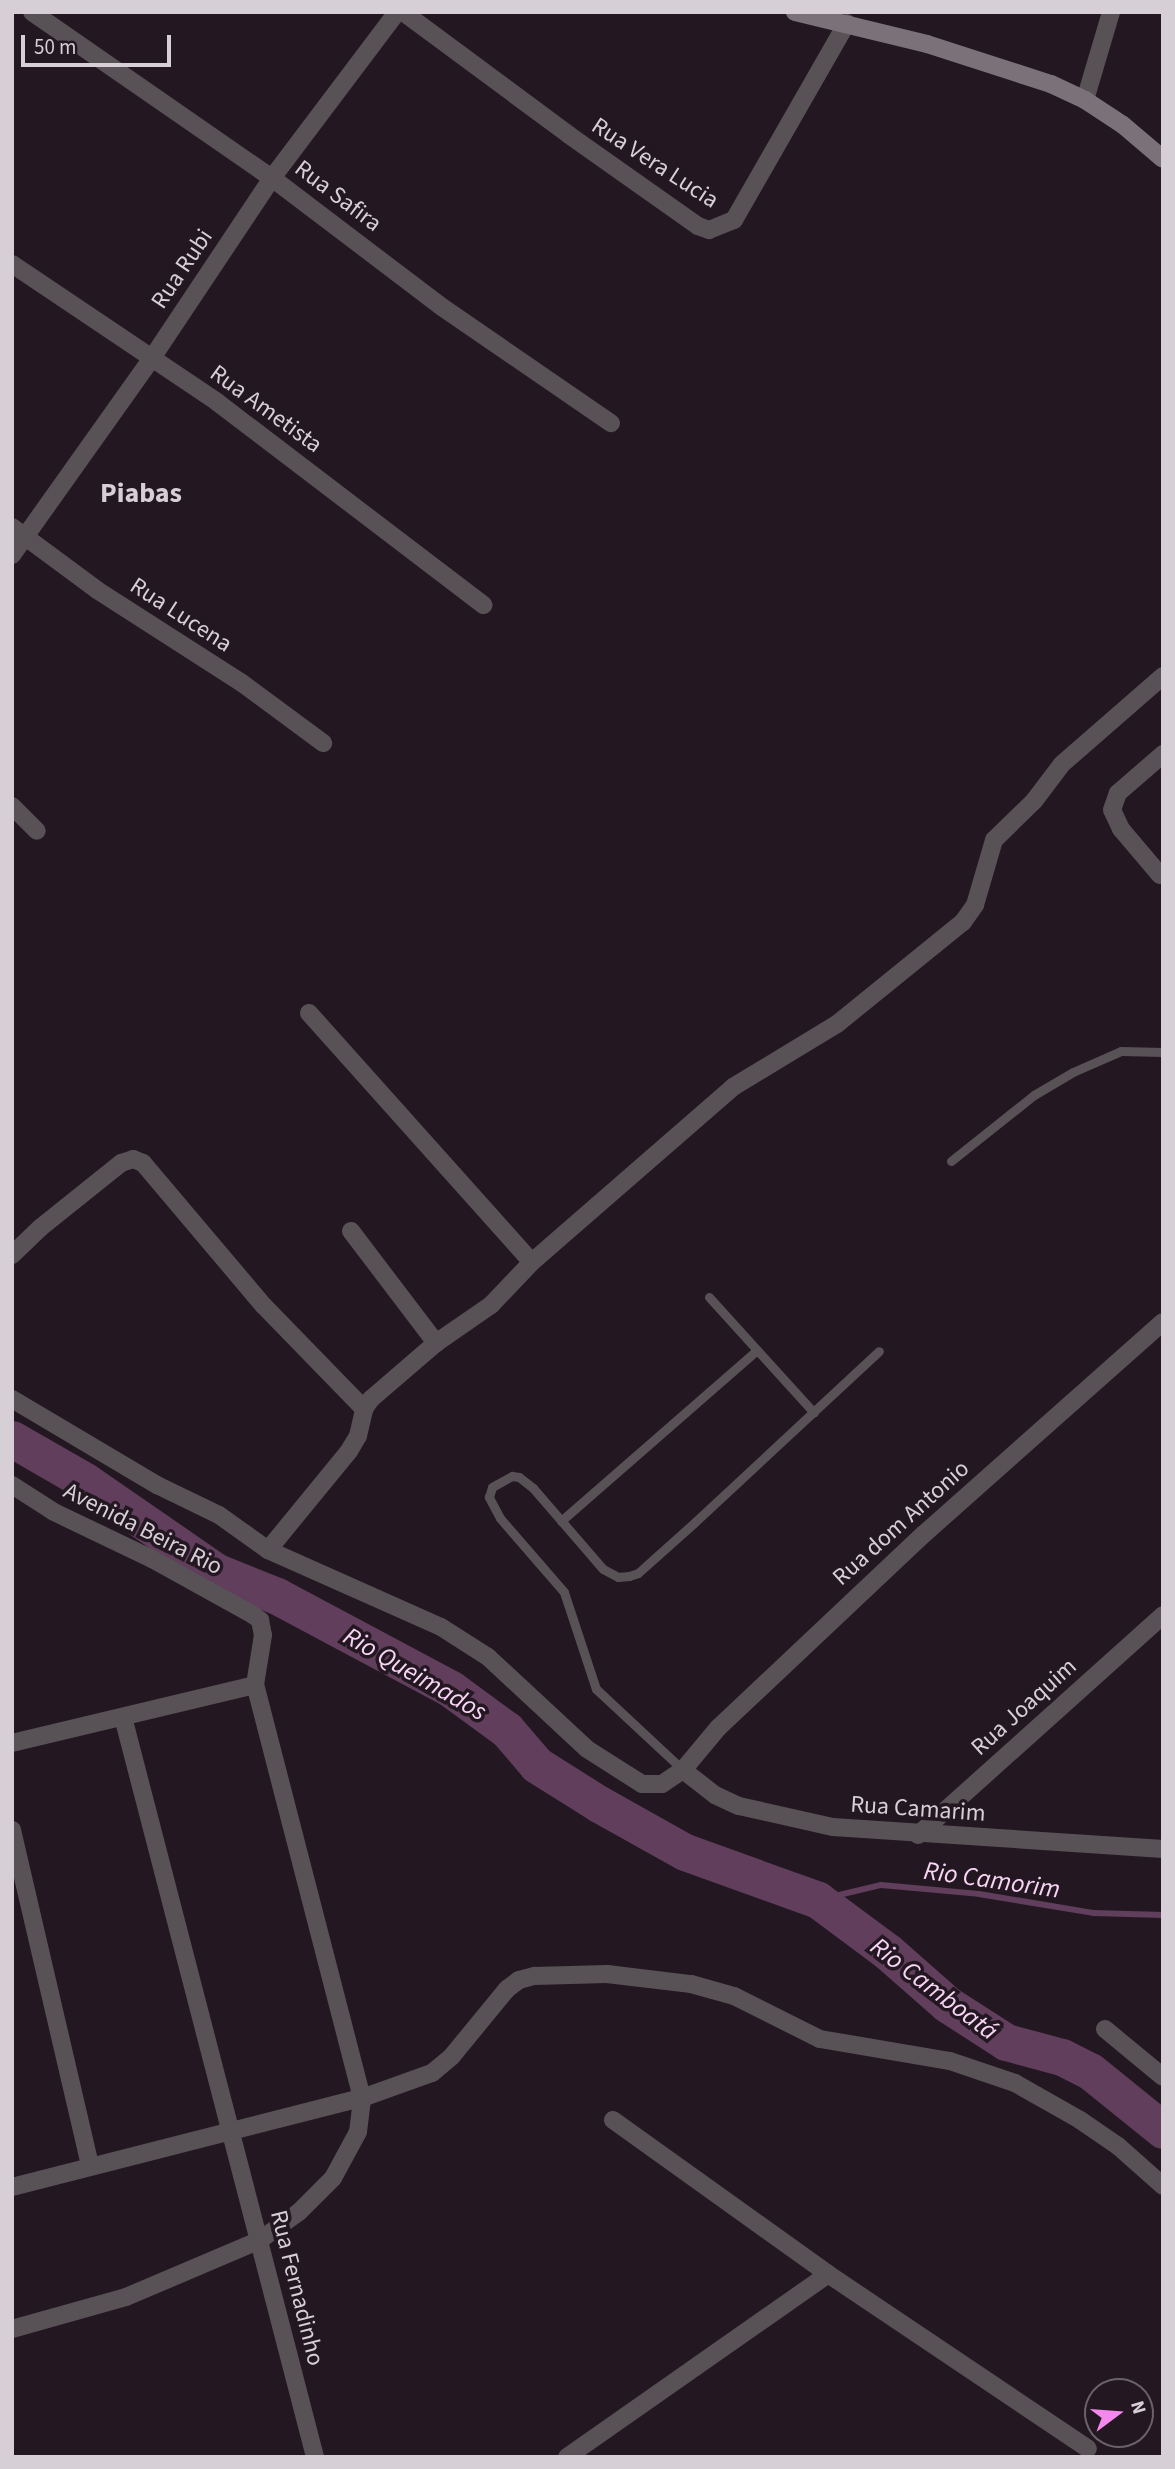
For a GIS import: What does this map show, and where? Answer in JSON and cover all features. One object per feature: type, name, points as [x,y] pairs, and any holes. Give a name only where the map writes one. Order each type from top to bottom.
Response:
[{"type":"street","name":"Rua Safira","points":[[32,12],[272,177],[443,307],[611,423]]},
{"type":"street","name":"Rua Rubi","points":[[12,555],[19,532],[152,358],[272,177],[397,12]]},
{"type":"street","name":"Rua Vera Lucia","points":[[403,12],[569,135],[698,226],[709,230],[734,220],[847,23]]},
{"type":"street","points":[[795,12],[847,23],[999,66],[1086,100],[1123,125],[1163,159]]},
{"type":"street","points":[[1086,100],[1111,12]]},
{"type":"street","name":"Rua Ametista","points":[[12,264],[152,358],[304,466],[483,605]]},
{"type":"street","name":"Rua Lucena","points":[[19,532],[97,590],[242,683],[323,743]]},
{"type":"street","points":[[268,1550],[349,1451],[358,1436],[364,1409],[371,1399],[436,1343],[491,1305],[532,1262],[733,1087],[837,1024],[963,922],[975,905],[994,840],[1034,801],[1062,764],[1163,676]]},
{"type":"street","points":[[1162,875],[1121,830],[1112,810],[1118,793],[1163,754]]},
{"type":"street","points":[[12,807],[37,831]]},
{"type":"street","points":[[309,1013],[532,1262]]},
{"type":"street","points":[[12,1255],[40,1228],[121,1163],[133,1159],[143,1163],[264,1306],[364,1409]]},
{"type":"street","points":[[351,1231],[436,1343]]},
{"type":"street","name":"Rua dom Antonio","points":[[683,1770],[719,1728],[924,1534],[1163,1322]]},
{"type":"street","points":[[12,1399],[157,1485],[219,1515],[268,1550],[450,1633],[488,1657],[587,1749],[642,1784],[662,1784],[683,1770]]},
{"type":"street","name":"Avenida Beira Rio","points":[[12,1485],[54,1512],[152,1559],[260,1620],[263,1635],[255,1685]]},
{"type":"street","name":"Rua Joaquim","points":[[918,1835],[1163,1615]]},
{"type":"street","points":[[12,1743],[255,1685],[362,2098],[358,2132],[333,2178],[299,2212],[260,2240],[126,2297],[12,2329]]},
{"type":"street","name":"Rua Fernadinho","points":[[123,1717],[315,2457]]},
{"type":"street","name":"Rua Camarim","points":[[683,1770],[715,1795],[758,1812],[833,1827],[918,1835],[1163,1849]]},
{"type":"street","points":[[12,1830],[90,2165]]},
{"type":"street","points":[[12,2187],[362,2098],[432,2073],[452,2056],[507,1989],[519,1980],[534,1976],[581,1974],[607,1974],[691,1984],[734,1996],[820,2039],[950,2061],[1015,2083],[1080,2120],[1118,2146],[1163,2186]]},
{"type":"street","points":[[1105,2029],[1163,2077]]},
{"type":"street","points":[[613,2120],[828,2274],[1088,2449]]},
{"type":"street","points":[[567,2457],[828,2274]]},
{"type":"lane","points":[[951,1161],[1034,1095],[1073,1072],[1121,1051],[1163,1052]]},
{"type":"lane","points":[[709,1297],[814,1413]]},
{"type":"lane","points":[[561,1521],[757,1350]]},
{"type":"lane","points":[[683,1770],[596,1689],[564,1592],[500,1518],[489,1497],[492,1487],[512,1476],[519,1477],[604,1569],[618,1577],[638,1573],[879,1352]]},
{"type":"waterway","name":"Rio Queimados","points":[[12,1439],[85,1481],[217,1572],[277,1596],[451,1689],[507,1730],[537,1765],[599,1804],[685,1852],[818,1900],[888,1952],[947,2004],[1006,2042],[1062,2057],[1090,2071],[1163,2130]]},
{"type":"waterway","name":"Rio Camorim","points":[[818,1900],[881,1885],[979,1894],[1094,1913],[1163,1915]]},
{"type":"district","name":"Piabas","points":[[141,493]]},
{"type":"water label","name":"Rio Camboatá","points":[[934,1989]]}]
